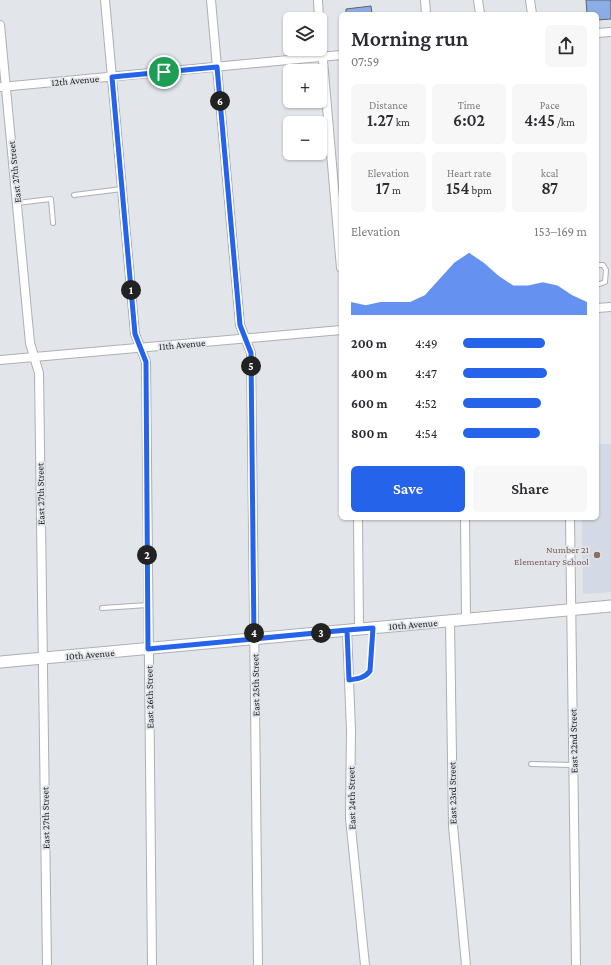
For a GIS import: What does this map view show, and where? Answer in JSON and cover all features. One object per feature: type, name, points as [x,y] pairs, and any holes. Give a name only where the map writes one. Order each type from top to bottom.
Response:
[{"type":"main road","name":"10th Avenue","points":[[0,662],[611,606]]},
{"type":"street","name":"East 26th Street","points":[[105,0],[135,334],[146,362],[152,965]]},
{"type":"street","name":"East 25th Street","points":[[211,0],[240,325],[251,353],[258,965]]},
{"type":"street","points":[[318,0],[319,12]]},
{"type":"street","points":[[425,0],[426,12]]},
{"type":"street","points":[[478,0],[480,12]]},
{"type":"street","points":[[530,0],[532,12]]},
{"type":"street","name":"East 27th Street","points":[[0,25],[3,86],[17,204],[30,343],[38,373],[47,965]]},
{"type":"street","points":[[599,33],[611,32]]},
{"type":"street","name":"12th Avenue","points":[[3,86],[339,55]]},
{"type":"street","points":[[323,57],[339,245]]},
{"type":"street","points":[[599,308],[611,307]]},
{"type":"street","name":"11th Avenue","points":[[0,360],[339,330]]},
{"type":"street","points":[[358,520],[359,629]]},
{"type":"street","points":[[465,520],[466,619]]},
{"type":"street","name":"East 22nd Street","points":[[570,520],[576,965]]},
{"type":"street","name":"East 23rd Street","points":[[450,621],[453,826],[466,965]]},
{"type":"street","name":"East 24th Street","points":[[347,630],[349,680],[350,818],[365,965]]},
{"type":"lane","points":[[74,196],[122,189]]},
{"type":"lane","points":[[17,204],[51,199],[54,223]]},
{"type":"lane","points":[[599,265],[602,265],[606,270],[605,282],[599,284]]},
{"type":"lane","points":[[102,608],[148,605]]},
{"type":"lane","points":[[349,680],[367,675],[370,671],[373,628]]},
{"type":"lane","points":[[531,764],[574,765]]},
{"type":"shaded area","name":"Number 21 Elementary School","points":[[599,444],[611,444],[611,592],[583,594],[582,520],[599,520]]},
{"type":"building","points":[[586,0],[611,0],[611,19],[599,20],[599,12],[587,12]]},
{"type":"building","points":[[371,6],[372,12],[346,12],[346,9]]},
{"type":"place","name":"Number 21 Elementary School","points":[[597,555]]},
{"type":"route","points":[[164,72],[112,77],[135,334],[146,362],[148,649],[254,639],[347,630],[349,680],[359,678],[367,675],[370,671],[373,628],[347,630],[301,635],[254,639],[251,353],[240,325],[217,67],[164,72]]}]
